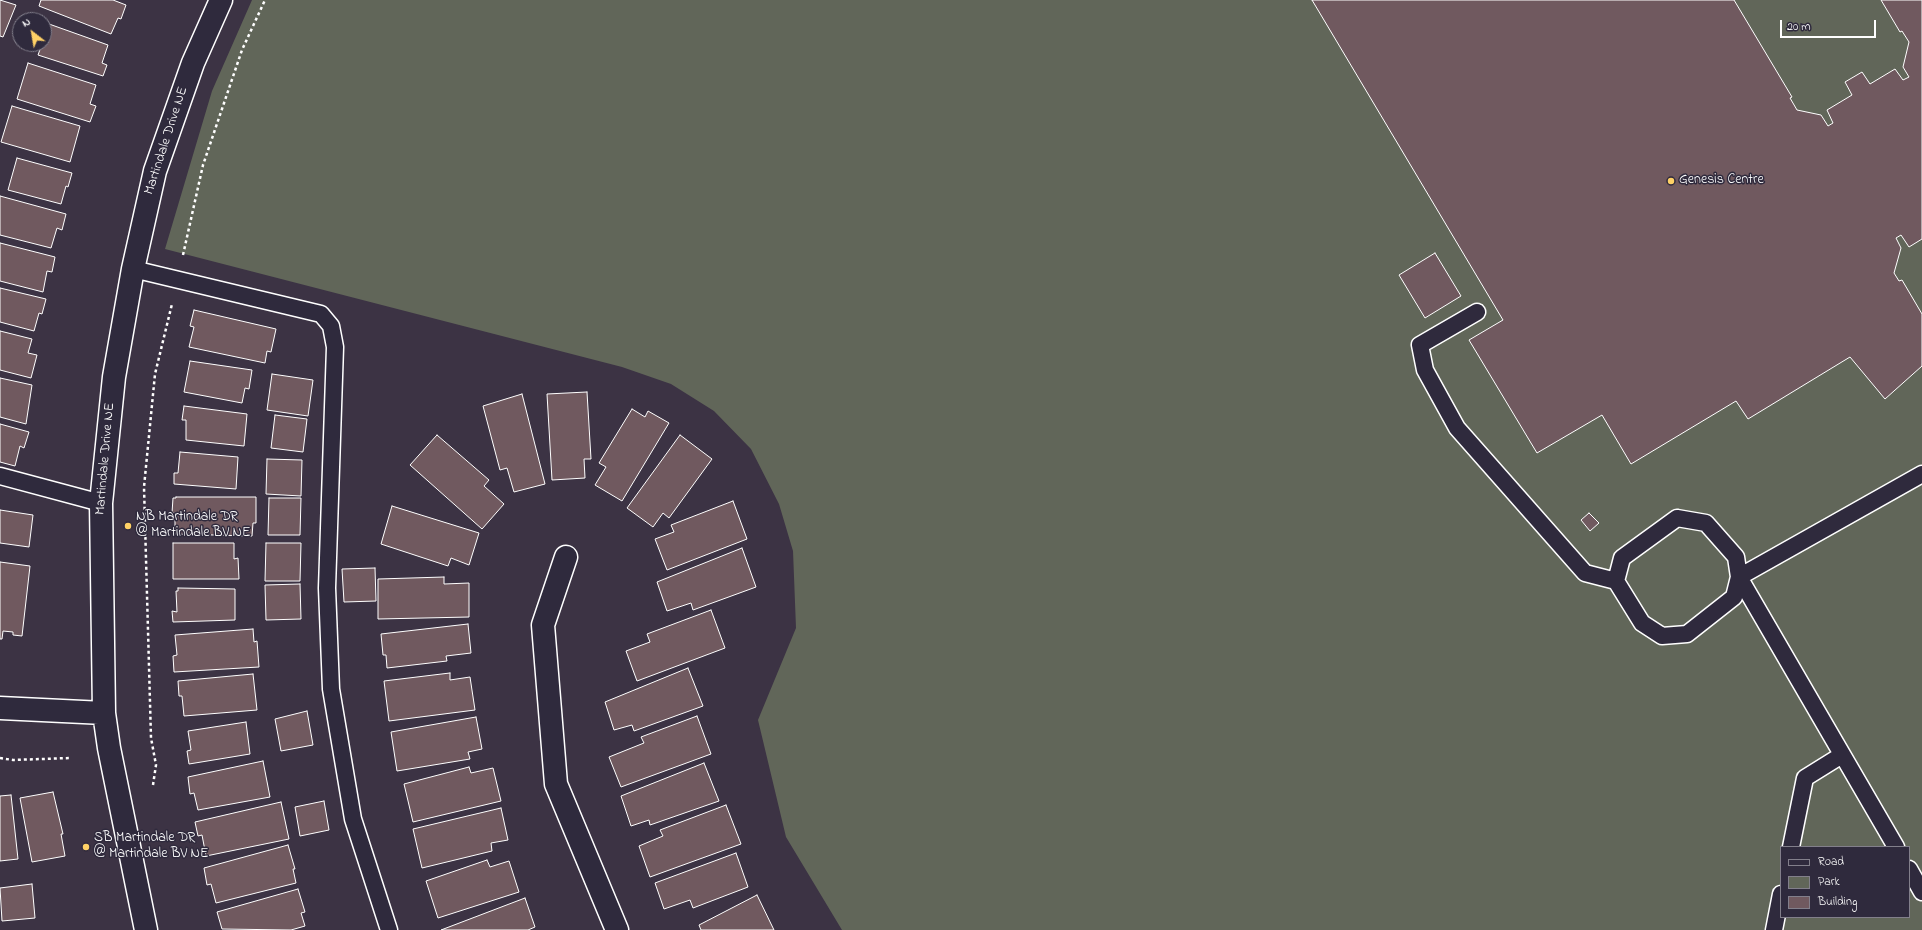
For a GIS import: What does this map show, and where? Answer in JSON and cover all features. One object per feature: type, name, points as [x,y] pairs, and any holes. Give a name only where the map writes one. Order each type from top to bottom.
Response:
[{"type":"street","name":"Martindale Drive NE","points":[[146,930],[109,748],[104,713],[100,503],[114,377],[133,269],[155,171],[193,63],[221,0]]},
{"type":"street","points":[[566,557],[543,625],[556,784],[617,930]]},
{"type":"street","points":[[0,708],[104,713]]},
{"type":"lane","points":[[133,269],[178,278],[321,314],[331,326],[335,347],[327,588],[331,690],[353,819],[389,930]]},
{"type":"lane","points":[[1477,312],[1420,345],[1425,370],[1457,428],[1585,573],[1616,580],[1642,623],[1662,636],[1687,634],[1734,597],[1739,577],[1922,474]]},
{"type":"lane","points":[[0,476],[100,503]]},
{"type":"lane","points":[[1616,580],[1622,558],[1677,518],[1706,523],[1736,558],[1739,577],[1895,846]]},
{"type":"lane","points":[[1791,846],[1805,778],[1842,755]]},
{"type":"lane","points":[[1910,871],[1922,892]]},
{"type":"lane","points":[[1774,930],[1780,899]]},
{"type":"path","points":[[153,784],[156,764],[151,738],[144,487],[155,374],[203,166],[242,50],[265,0]]},
{"type":"path","points":[[0,758],[13,760],[70,758]]},
{"type":"green space","points":[[252,0],[1922,0],[1922,930],[842,930],[786,837],[758,720],[796,628],[793,551],[779,504],[751,449],[714,411],[671,384],[622,367],[165,249],[212,91]]},
{"type":"building","points":[[0,0],[16,5],[3,37],[0,36]]},
{"type":"building","points":[[41,0],[113,0],[126,5],[121,19],[118,18],[111,34],[39,6]]},
{"type":"building","name":"Genesis Centre","points":[[1312,0],[1734,0],[1792,97],[1790,98],[1797,110],[1821,115],[1828,126],[1833,123],[1827,110],[1852,95],[1845,82],[1862,72],[1870,84],[1895,69],[1903,80],[1909,77],[1903,67],[1909,42],[1902,31],[1900,32],[1881,0],[1922,0],[1922,239],[1909,247],[1901,235],[1896,238],[1901,248],[1894,273],[1899,281],[1902,280],[1922,314],[1922,366],[1885,399],[1850,357],[1748,419],[1736,401],[1631,464],[1602,415],[1537,453],[1469,340],[1503,320]]},
{"type":"building","points":[[52,25],[108,45],[102,63],[107,65],[103,76],[38,55],[39,52],[52,52]]},
{"type":"building","points":[[28,63],[96,85],[90,104],[96,106],[90,122],[17,99]]},
{"type":"building","points":[[12,106],[80,126],[70,162],[1,142]]},
{"type":"building","points":[[17,158],[72,173],[68,187],[66,186],[61,204],[8,190]]},
{"type":"building","points":[[0,196],[66,214],[62,230],[57,228],[51,248],[0,235]]},
{"type":"building","points":[[0,243],[55,257],[52,272],[47,271],[43,292],[0,281]]},
{"type":"building","points":[[1435,253],[1461,296],[1425,318],[1399,275]]},
{"type":"building","points":[[0,288],[46,299],[42,314],[39,313],[34,331],[0,322]]},
{"type":"building","points":[[194,310],[276,329],[271,352],[267,351],[265,363],[189,347],[194,327],[190,326]]},
{"type":"building","points":[[0,331],[32,339],[28,353],[37,355],[31,378],[0,370]]},
{"type":"building","points":[[190,361],[252,370],[249,389],[245,388],[242,403],[184,392]]},
{"type":"building","points":[[272,374],[313,380],[308,416],[267,410]]},
{"type":"building","points":[[0,378],[32,385],[26,424],[0,417]]},
{"type":"building","points":[[587,392],[591,459],[584,459],[585,478],[552,480],[547,394]]},
{"type":"building","points":[[522,394],[545,484],[514,492],[507,468],[500,470],[483,406]]},
{"type":"building","points":[[184,406],[247,414],[244,446],[186,440],[186,420],[182,420]]},
{"type":"building","points":[[632,409],[645,417],[648,411],[669,423],[622,501],[595,485],[606,467],[599,463]]},
{"type":"building","points":[[275,415],[307,419],[303,452],[271,448]]},
{"type":"building","points":[[0,424],[29,432],[24,448],[20,446],[15,466],[0,462]]},
{"type":"building","points":[[437,435],[489,480],[484,486],[504,504],[482,529],[410,465]]},
{"type":"building","points":[[680,435],[712,459],[669,518],[663,513],[653,527],[627,508]]},
{"type":"building","points":[[180,452],[238,457],[236,489],[174,484],[174,473],[178,473]]},
{"type":"building","points":[[267,459],[302,460],[301,496],[266,494]]},
{"type":"building","points":[[256,497],[256,523],[253,523],[252,536],[175,534],[175,513],[172,513],[173,498]]},
{"type":"building","points":[[269,498],[301,498],[300,535],[268,535]]},
{"type":"building","points":[[733,501],[747,539],[667,570],[655,539],[674,532],[671,525]]},
{"type":"building","points":[[392,506],[479,533],[469,565],[451,558],[448,566],[381,544]]},
{"type":"building","points":[[0,510],[33,515],[29,547],[0,543]]},
{"type":"building","points":[[1589,513],[1599,523],[1590,531],[1581,520]]},
{"type":"building","points":[[173,543],[234,543],[234,559],[238,558],[239,579],[173,579]]},
{"type":"building","points":[[266,543],[301,543],[300,581],[265,581]]},
{"type":"building","points":[[742,548],[756,587],[693,610],[691,603],[667,611],[657,582]]},
{"type":"building","points":[[0,562],[30,566],[22,636],[13,635],[13,632],[3,631],[2,639],[0,639]]},
{"type":"building","points":[[375,568],[376,601],[344,602],[342,569]]},
{"type":"building","points":[[444,577],[444,584],[469,583],[469,617],[378,619],[378,579]]},
{"type":"building","points":[[300,584],[301,619],[266,620],[265,585]]},
{"type":"building","points":[[178,588],[235,589],[235,620],[173,622],[172,611],[177,612],[176,591],[178,591]]},
{"type":"building","points":[[711,610],[725,648],[637,681],[626,651],[650,642],[647,634]]},
{"type":"building","points":[[468,624],[471,653],[446,656],[447,661],[387,668],[386,655],[383,655],[381,634]]},
{"type":"building","points":[[253,629],[254,642],[257,641],[259,667],[174,672],[173,656],[177,655],[175,635]]},
{"type":"building","points":[[688,668],[703,706],[634,731],[632,725],[614,730],[605,702]]},
{"type":"building","points":[[450,673],[450,680],[470,677],[475,710],[389,721],[384,681]]},
{"type":"building","points":[[253,674],[257,710],[184,716],[182,696],[179,696],[178,681]]},
{"type":"building","points":[[307,711],[313,745],[281,751],[275,719]]},
{"type":"building","points":[[697,716],[711,754],[621,787],[609,757],[644,743],[641,737]]},
{"type":"building","points":[[476,717],[482,749],[468,752],[470,759],[397,771],[391,732]]},
{"type":"building","points":[[246,722],[250,754],[189,764],[187,751],[191,750],[188,731]]},
{"type":"building","points":[[263,761],[270,797],[198,810],[194,793],[190,794],[188,777]]},
{"type":"building","points":[[704,763],[719,801],[650,825],[649,820],[631,826],[621,796]]},
{"type":"building","points":[[469,767],[471,773],[493,768],[501,801],[413,822],[404,784]]},
{"type":"building","points":[[53,792],[63,834],[61,834],[65,856],[32,862],[20,798]]},
{"type":"building","points":[[11,795],[18,859],[0,861],[0,796]]},
{"type":"building","points":[[324,801],[329,830],[300,836],[295,807]]},
{"type":"building","points":[[281,802],[289,839],[206,856],[202,835],[198,836],[195,822]]},
{"type":"building","points":[[726,805],[741,844],[650,877],[639,846],[663,836],[660,830]]},
{"type":"building","points":[[501,808],[508,840],[491,843],[492,851],[422,868],[413,829]]},
{"type":"building","points":[[288,845],[295,869],[293,869],[296,883],[216,903],[211,884],[207,885],[204,868]]},
{"type":"building","points":[[736,853],[748,887],[693,908],[690,900],[664,909],[655,883]]},
{"type":"building","points":[[487,860],[490,867],[509,861],[519,892],[438,918],[426,881]]},
{"type":"building","points":[[32,884],[35,918],[2,921],[0,888]]},
{"type":"building","points":[[298,889],[305,912],[301,913],[305,926],[291,930],[222,929],[217,912]]},
{"type":"building","points":[[757,895],[774,930],[701,930],[699,925]]},
{"type":"building","points":[[525,898],[535,927],[528,930],[441,930]]},
{"type":"place","name":"Genesis Centre","points":[[1671,181]]},
{"type":"place","name":"NB Martindale DR @ Martindale BV NE","points":[[128,526]]},
{"type":"place","name":"SB Martindale DR @ Martindale BV NE","points":[[86,847]]}]
